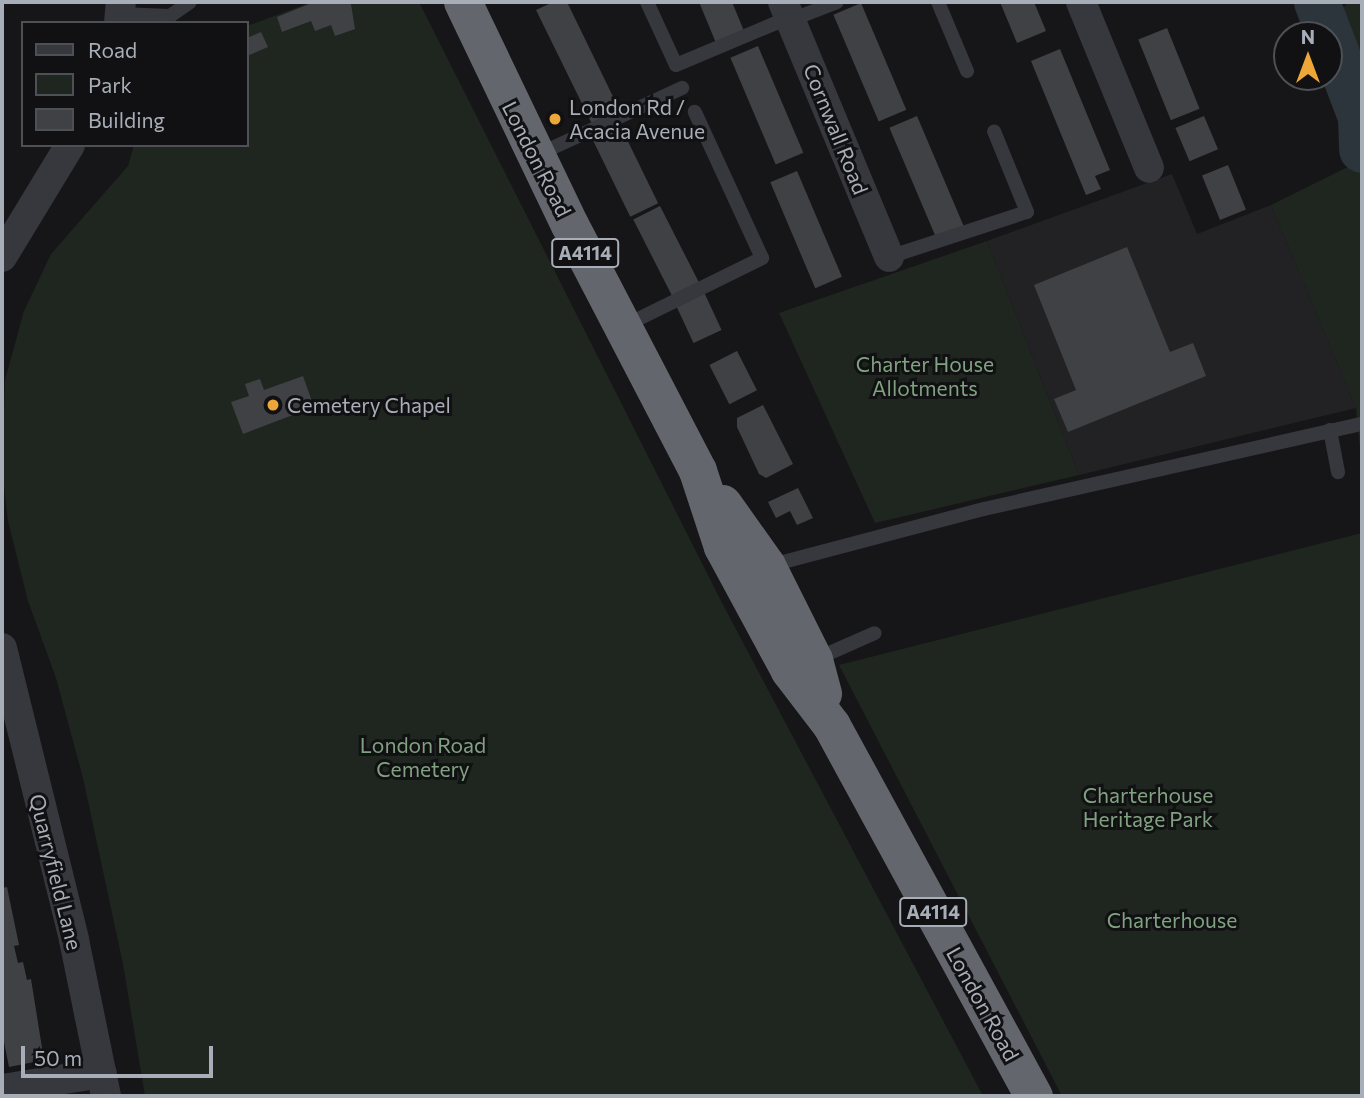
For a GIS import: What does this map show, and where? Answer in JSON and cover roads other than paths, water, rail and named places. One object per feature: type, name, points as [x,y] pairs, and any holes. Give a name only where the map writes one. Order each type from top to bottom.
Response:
[{"type":"highway","name":"London Road","points":[[453,2],[469,17],[536,155],[698,471],[767,566],[814,660],[832,726]]},
{"type":"highway","name":"London Road","points":[[698,471],[723,547],[790,671],[832,726],[1034,1096]]},
{"type":"street","points":[[1081,2],[1149,168]]},
{"type":"street","name":"Cornwall Road","points":[[788,13],[889,257]]},
{"type":"street","points":[[2,257],[69,147]]},
{"type":"street","name":"Quarryfield Lane","points":[[2,648],[7,690],[74,940],[104,1085]]},
{"type":"street","points":[[2,1089],[104,1085]]},
{"type":"lane","points":[[120,13],[170,16],[190,2]]},
{"type":"lane","points":[[647,2],[676,65],[788,13],[837,2]]},
{"type":"lane","points":[[938,2],[967,71]]},
{"type":"lane","points":[[536,155],[681,89]]},
{"type":"lane","points":[[623,326],[762,258],[695,112]]},
{"type":"lane","points":[[889,257],[1027,212],[995,131]]},
{"type":"lane","points":[[767,566],[984,509],[1362,424]]},
{"type":"lane","points":[[1330,430],[1338,472]]},
{"type":"lane","points":[[814,660],[875,633]]},
{"type":"waterway","points":[[1317,2],[1361,117],[1362,150]]},
{"type":"place","name":"London Rd / Acacia Avenue","points":[[555,119]]},
{"type":"place","name":"Cemetery Chapel","points":[[273,405]]},
{"type":"park label","name":"Charter House Allotments","points":[[925,376]]},
{"type":"park label","name":"London Road Cemetery","points":[[423,757]]},
{"type":"park label","name":"Charterhouse Heritage Park","points":[[1148,807]]},
{"type":"park label","name":"Charterhouse","points":[[1172,920]]}]
